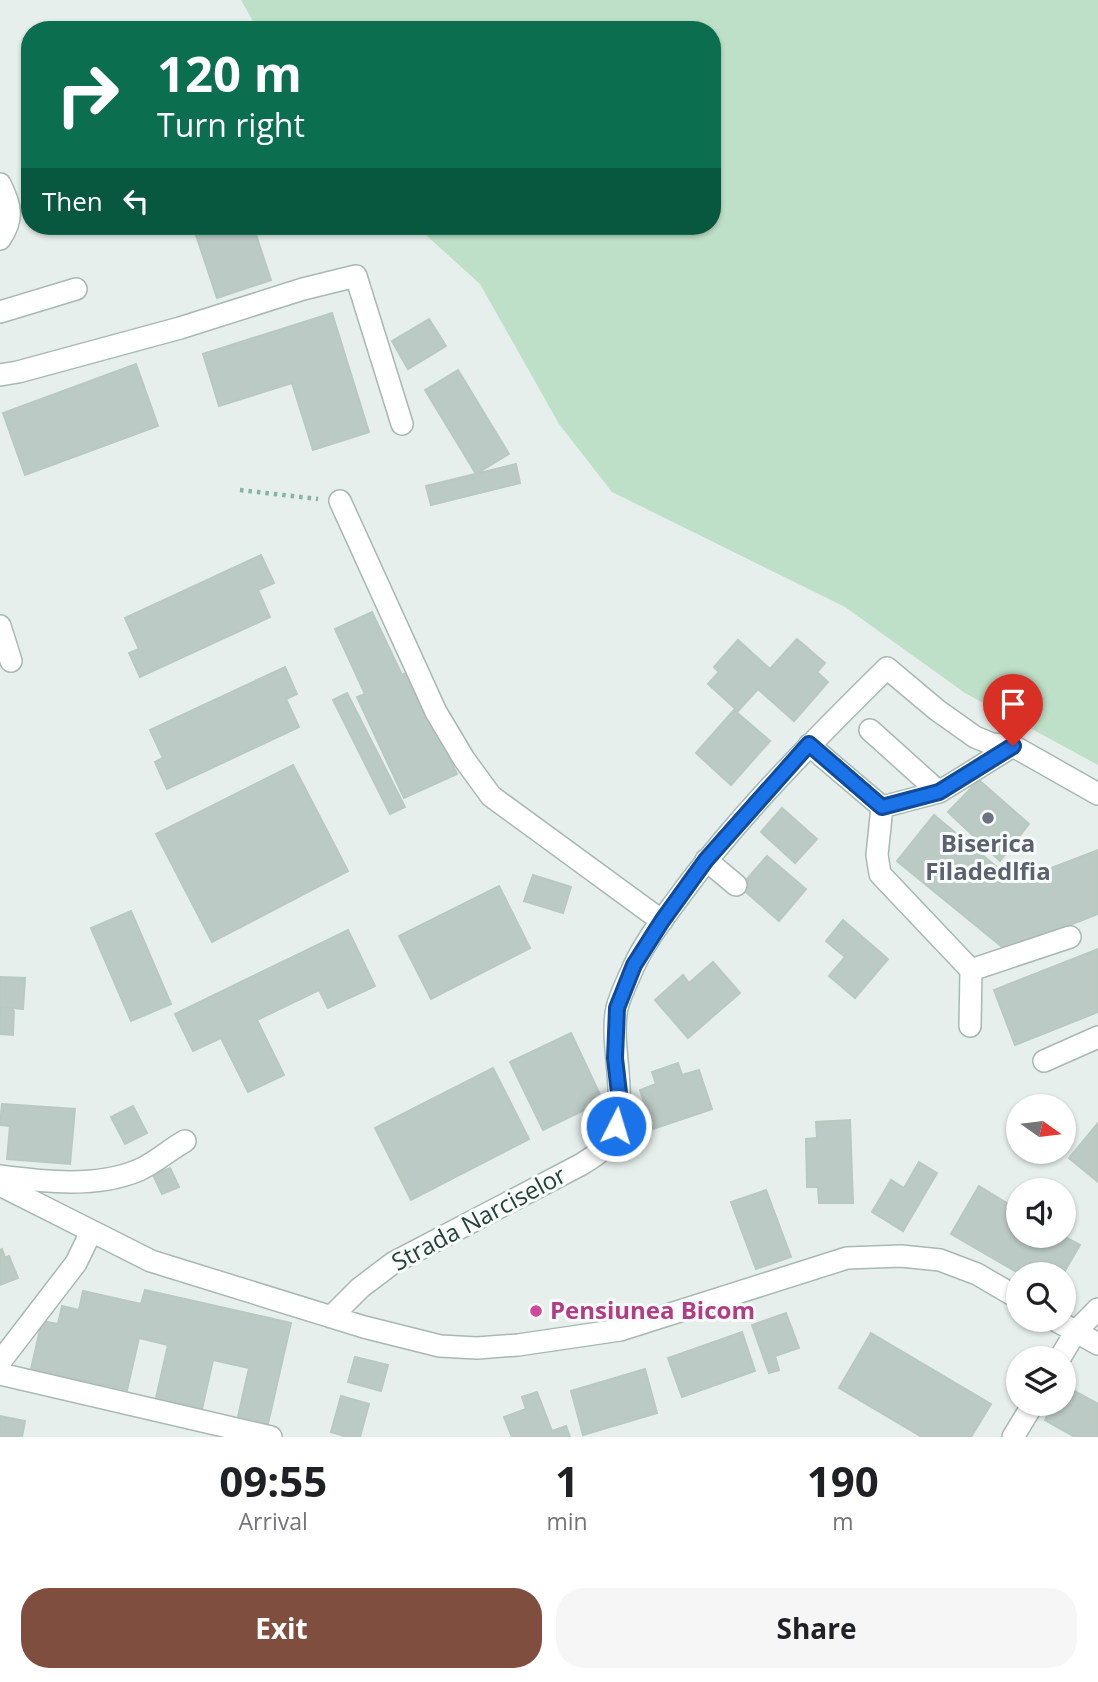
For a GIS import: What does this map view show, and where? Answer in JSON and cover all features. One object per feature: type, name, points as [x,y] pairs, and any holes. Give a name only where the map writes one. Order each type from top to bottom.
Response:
[{"type":"street","points":[[0,184],[9,202],[10,225],[0,239]]},
{"type":"street","points":[[0,375],[180,328],[303,289],[356,276],[402,424]]},
{"type":"street","points":[[0,312],[76,289]]},
{"type":"street","points":[[340,502],[436,712],[464,759],[492,796],[662,921]]},
{"type":"street","points":[[0,626],[11,661]]},
{"type":"street","name":"Strada Narciselor","points":[[331,1317],[359,1288],[393,1263],[582,1164],[604,1148],[616,1126],[620,1102],[615,1058],[617,1008],[634,965],[706,860],[809,744],[887,668],[937,710],[975,737],[992,744],[1013,746]]},
{"type":"street","points":[[870,730],[939,792]]},
{"type":"street","points":[[809,744],[882,807]]},
{"type":"street","points":[[882,807],[939,792],[1013,746],[1098,794]]},
{"type":"street","points":[[882,807],[877,855],[880,874],[971,970],[970,1026]]},
{"type":"street","points":[[706,860],[736,885]]},
{"type":"street","points":[[971,970],[1070,937]]},
{"type":"street","points":[[1044,1061],[1098,1037]]},
{"type":"street","points":[[0,1176],[30,1180],[99,1181],[140,1170],[184,1142]]},
{"type":"street","points":[[0,1185],[151,1261],[331,1317],[440,1346],[477,1348],[518,1345],[620,1330],[847,1258],[940,1260],[976,1274],[1006,1291]]},
{"type":"street","points":[[0,1363],[76,1263],[91,1232]]},
{"type":"street","points":[[1098,1309],[1076,1331],[1098,1344]]},
{"type":"street","points":[[0,1374],[271,1437]]},
{"type":"street","points":[[1018,1435],[1027,1416]]},
{"type":"path","points":[[240,490],[340,502]]},
{"type":"green space","points":[[241,0],[1098,0],[1098,765],[965,693],[845,607],[612,492],[559,424],[480,284],[426,235],[721,235],[721,21],[253,21]]},
{"type":"building","points":[[196,235],[256,235],[271,280],[217,298]]},
{"type":"building","points":[[332,313],[369,432],[313,450],[292,383],[219,406],[203,354]]},
{"type":"building","points":[[429,319],[446,346],[408,369],[392,341]]},
{"type":"building","points":[[136,364],[158,426],[25,475],[3,413]]},
{"type":"building","points":[[458,370],[509,454],[476,474],[425,390]]},
{"type":"building","points":[[516,464],[520,483],[431,505],[426,486]]},
{"type":"building","points":[[261,555],[274,583],[258,590],[270,617],[140,677],[129,653],[139,649],[125,618]]},
{"type":"building","points":[[372,612],[402,675],[409,671],[457,774],[404,798],[357,697],[365,694],[335,629]]},
{"type":"building","points":[[797,639],[825,663],[817,672],[828,682],[794,721],[758,689],[738,711],[708,684],[719,672],[714,667],[738,640],[770,669]]},
{"type":"building","points":[[285,667],[297,694],[286,699],[299,727],[167,789],[155,762],[163,758],[150,730]]},
{"type":"building","points":[[347,693],[405,807],[390,814],[333,700]]},
{"type":"building","points":[[734,710],[770,741],[731,785],[696,753]]},
{"type":"building","points":[[293,765],[348,871],[212,942],[156,834]]},
{"type":"building","name":"Biserica Filadedlfia","points":[[979,780],[1029,824],[1000,861],[948,812]]},
{"type":"building","points":[[782,808],[817,839],[795,863],[761,832]]},
{"type":"building","points":[[934,815],[1015,882],[1098,850],[1098,914],[1006,950],[897,861]]},
{"type":"building","points":[[767,856],[806,889],[779,921],[740,887]]},
{"type":"building","points":[[533,875],[571,887],[563,913],[524,901]]},
{"type":"building","points":[[499,886],[530,948],[431,999],[399,936]]},
{"type":"building","points":[[131,911],[171,1004],[131,1021],[91,928]]},
{"type":"building","points":[[843,920],[888,959],[855,998],[829,976],[845,957],[826,941]]},
{"type":"building","points":[[348,930],[375,986],[328,1008],[319,990],[257,1020],[284,1075],[248,1092],[221,1038],[193,1051],[175,1014]]},
{"type":"building","points":[[1098,949],[1098,1012],[1015,1045],[994,990]]},
{"type":"building","points":[[713,962],[740,993],[688,1038],[655,1000],[683,975],[689,983]]},
{"type":"building","points":[[0,977],[25,978],[23,1009],[0,1007]]},
{"type":"building","points":[[0,1007],[14,1008],[13,1035],[0,1034]]},
{"type":"building","points":[[571,1033],[603,1101],[543,1130],[510,1062]]},
{"type":"building","points":[[678,1063],[682,1075],[699,1070],[712,1109],[653,1129],[640,1090],[656,1084],[652,1072]]},
{"type":"building","points":[[493,1068],[529,1139],[411,1200],[375,1128]]},
{"type":"building","points":[[2,1104],[75,1109],[70,1164],[7,1159],[10,1126],[0,1125]]},
{"type":"building","points":[[133,1106],[147,1133],[125,1144],[111,1117]]},
{"type":"building","points":[[850,1120],[853,1203],[819,1203],[818,1187],[807,1187],[806,1139],[817,1138],[816,1122]]},
{"type":"building","points":[[1098,1123],[1098,1182],[1076,1164],[1076,1150]]},
{"type":"building","points":[[919,1162],[937,1173],[903,1231],[872,1212],[891,1180],[904,1188]]},
{"type":"building","points":[[170,1168],[179,1187],[162,1194],[153,1175]]},
{"type":"building","points":[[979,1186],[1006,1203],[1006,1248],[1076,1248],[1076,1243],[1080,1245],[1070,1262],[1006,1262],[1006,1266],[951,1234]]},
{"type":"building","points":[[766,1190],[791,1257],[756,1269],[731,1202]]},
{"type":"building","points":[[2,1249],[5,1258],[9,1256],[18,1278],[0,1285],[0,1250]]},
{"type":"building","points":[[145,1290],[291,1323],[267,1428],[237,1421],[249,1368],[213,1360],[202,1409],[156,1398],[168,1345],[139,1338],[127,1390],[31,1369],[42,1321],[58,1324],[62,1306],[79,1310],[83,1291],[141,1304]]},
{"type":"building","points":[[786,1313],[799,1348],[775,1356],[779,1370],[769,1373],[752,1325]]},
{"type":"building","points":[[742,1332],[755,1371],[682,1397],[668,1358]]},
{"type":"building","points":[[871,1333],[991,1404],[971,1437],[922,1437],[839,1388]]},
{"type":"building","points":[[355,1357],[388,1365],[381,1391],[348,1382]]},
{"type":"building","points":[[645,1369],[657,1413],[583,1435],[571,1391]]},
{"type":"building","points":[[537,1392],[552,1431],[566,1426],[570,1437],[512,1437],[504,1417],[526,1409],[522,1397]]},
{"type":"building","points":[[1076,1392],[1098,1404],[1098,1437],[1075,1437],[1045,1420],[1047,1416],[1076,1416]]},
{"type":"building","points":[[341,1396],[369,1404],[360,1437],[331,1432]]},
{"type":"building","points":[[0,1416],[25,1421],[22,1437],[0,1437]]},
{"type":"place","name":"Biserica Filadedlfia","points":[[988,818]]},
{"type":"place","name":"Pensiunea Bicom","points":[[536,1311]]},
{"type":"route","points":[[616,1126],[620,1102],[615,1058],[617,1008],[634,965],[706,860],[809,744],[882,807],[939,792],[1013,746]]}]
